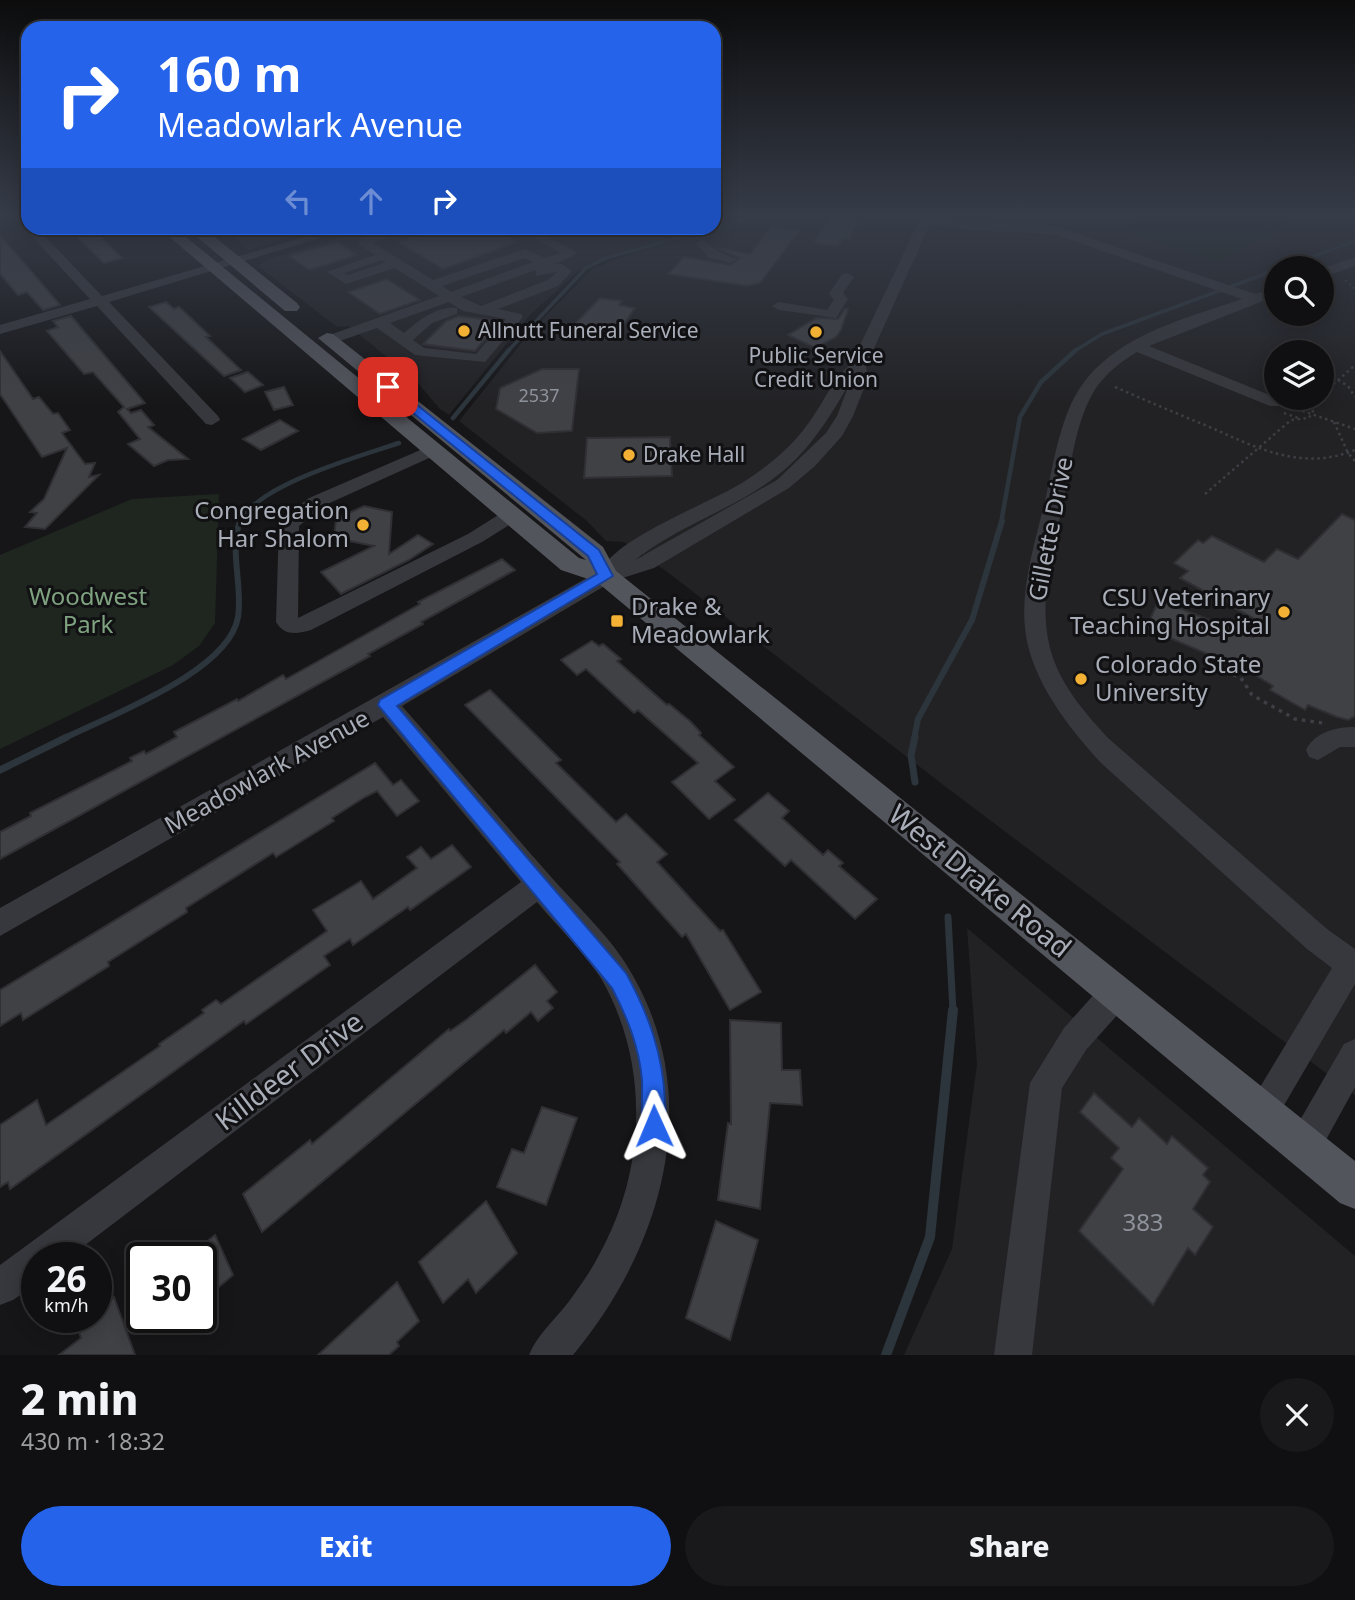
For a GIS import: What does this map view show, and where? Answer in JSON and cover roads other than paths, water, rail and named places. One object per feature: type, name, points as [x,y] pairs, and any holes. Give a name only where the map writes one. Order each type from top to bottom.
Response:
[{"type":"main road","name":"West Drake Road","points":[[226,278],[510,516],[570,564],[606,576],[1355,1188]]},
{"type":"main road","name":"West Drake Road","points":[[257,278],[329,340],[594,553],[606,576]]},
{"type":"main road","points":[[432,450],[453,449],[481,462]]},
{"type":"street","points":[[77,278],[212,419]]},
{"type":"street","points":[[0,330],[179,278]]},
{"type":"street","points":[[379,322],[421,352],[480,359],[516,317],[464,305],[420,278]]},
{"type":"street","points":[[430,285],[450,278]]},
{"type":"street","points":[[405,340],[427,320],[520,278]]},
{"type":"street","points":[[329,340],[379,322],[552,284],[558,278]]},
{"type":"street","points":[[779,306],[831,315],[841,299],[836,293],[846,278]]},
{"type":"street","name":"Meadowlark Avenue","points":[[0,923],[386,705],[606,576],[648,562],[783,484],[833,436],[845,416],[860,378],[858,366],[900,278]]},
{"type":"street","points":[[1197,278],[1235,291],[1264,295]]},
{"type":"street","name":"Gillette Drive","points":[[1261,1112],[1353,966],[1317,939],[1110,756],[1082,727],[1056,688],[1040,652],[1035,627],[1035,594],[1075,415],[1088,388],[1114,361],[1136,346],[1264,296]]},
{"type":"street","points":[[1136,346],[1264,394]]},
{"type":"street","points":[[432,450],[316,502],[289,524],[287,622],[292,626],[303,625],[475,538],[510,516]]},
{"type":"street","points":[[386,705],[611,968],[632,1004],[647,1046],[654,1126],[644,1187],[633,1224],[615,1265],[585,1313],[548,1355]]},
{"type":"street","points":[[1318,750],[1328,741],[1350,736]]},
{"type":"street","name":"Killdeer Drive","points":[[61,1242],[540,884]]},
{"type":"street","points":[[1013,1355],[1046,1083],[1075,1038],[1117,992]]},
{"type":"street","points":[[1304,1146],[1355,1055]]},
{"type":"street","name":"Killdeer Drive","points":[[0,1287],[21,1272]]},
{"type":"waterway","points":[[507,352],[576,278]]},
{"type":"waterway","points":[[1076,350],[1102,334],[1254,278]]},
{"type":"waterway","points":[[453,418],[509,350]]},
{"type":"waterway","points":[[1001,523],[1020,417],[1041,382],[1076,350]]},
{"type":"waterway","points":[[240,522],[249,509],[287,484],[399,443]]},
{"type":"waterway","points":[[914,739],[918,719],[972,620],[1002,521]]},
{"type":"waterway","points":[[63,739],[165,690],[213,656],[230,637],[238,617],[236,544],[240,522]]},
{"type":"waterway","points":[[0,770],[67,737]]},
{"type":"waterway","points":[[915,737],[911,755],[915,782]]},
{"type":"waterway","points":[[948,917],[953,1010]]},
{"type":"waterway","points":[[886,1355],[930,1237],[953,1010]]},
{"type":"place","name":"Allnutt Funeral Service","points":[[464,331]]},
{"type":"place","name":"Public Service Credit Union","points":[[816,332]]},
{"type":"place","name":"Drake Hall","points":[[629,455]]},
{"type":"place","name":"Congregation Har Shalom","points":[[363,525]]},
{"type":"place","name":"CSU Veterinary Teaching Hospital","points":[[1284,612]]},
{"type":"place","name":"Drake & Meadowlark","points":[[617,621]]},
{"type":"place","name":"Colorado State University","points":[[1081,679]]},
{"type":"park label","name":"Woodwest Park","points":[[88,611]]}]
